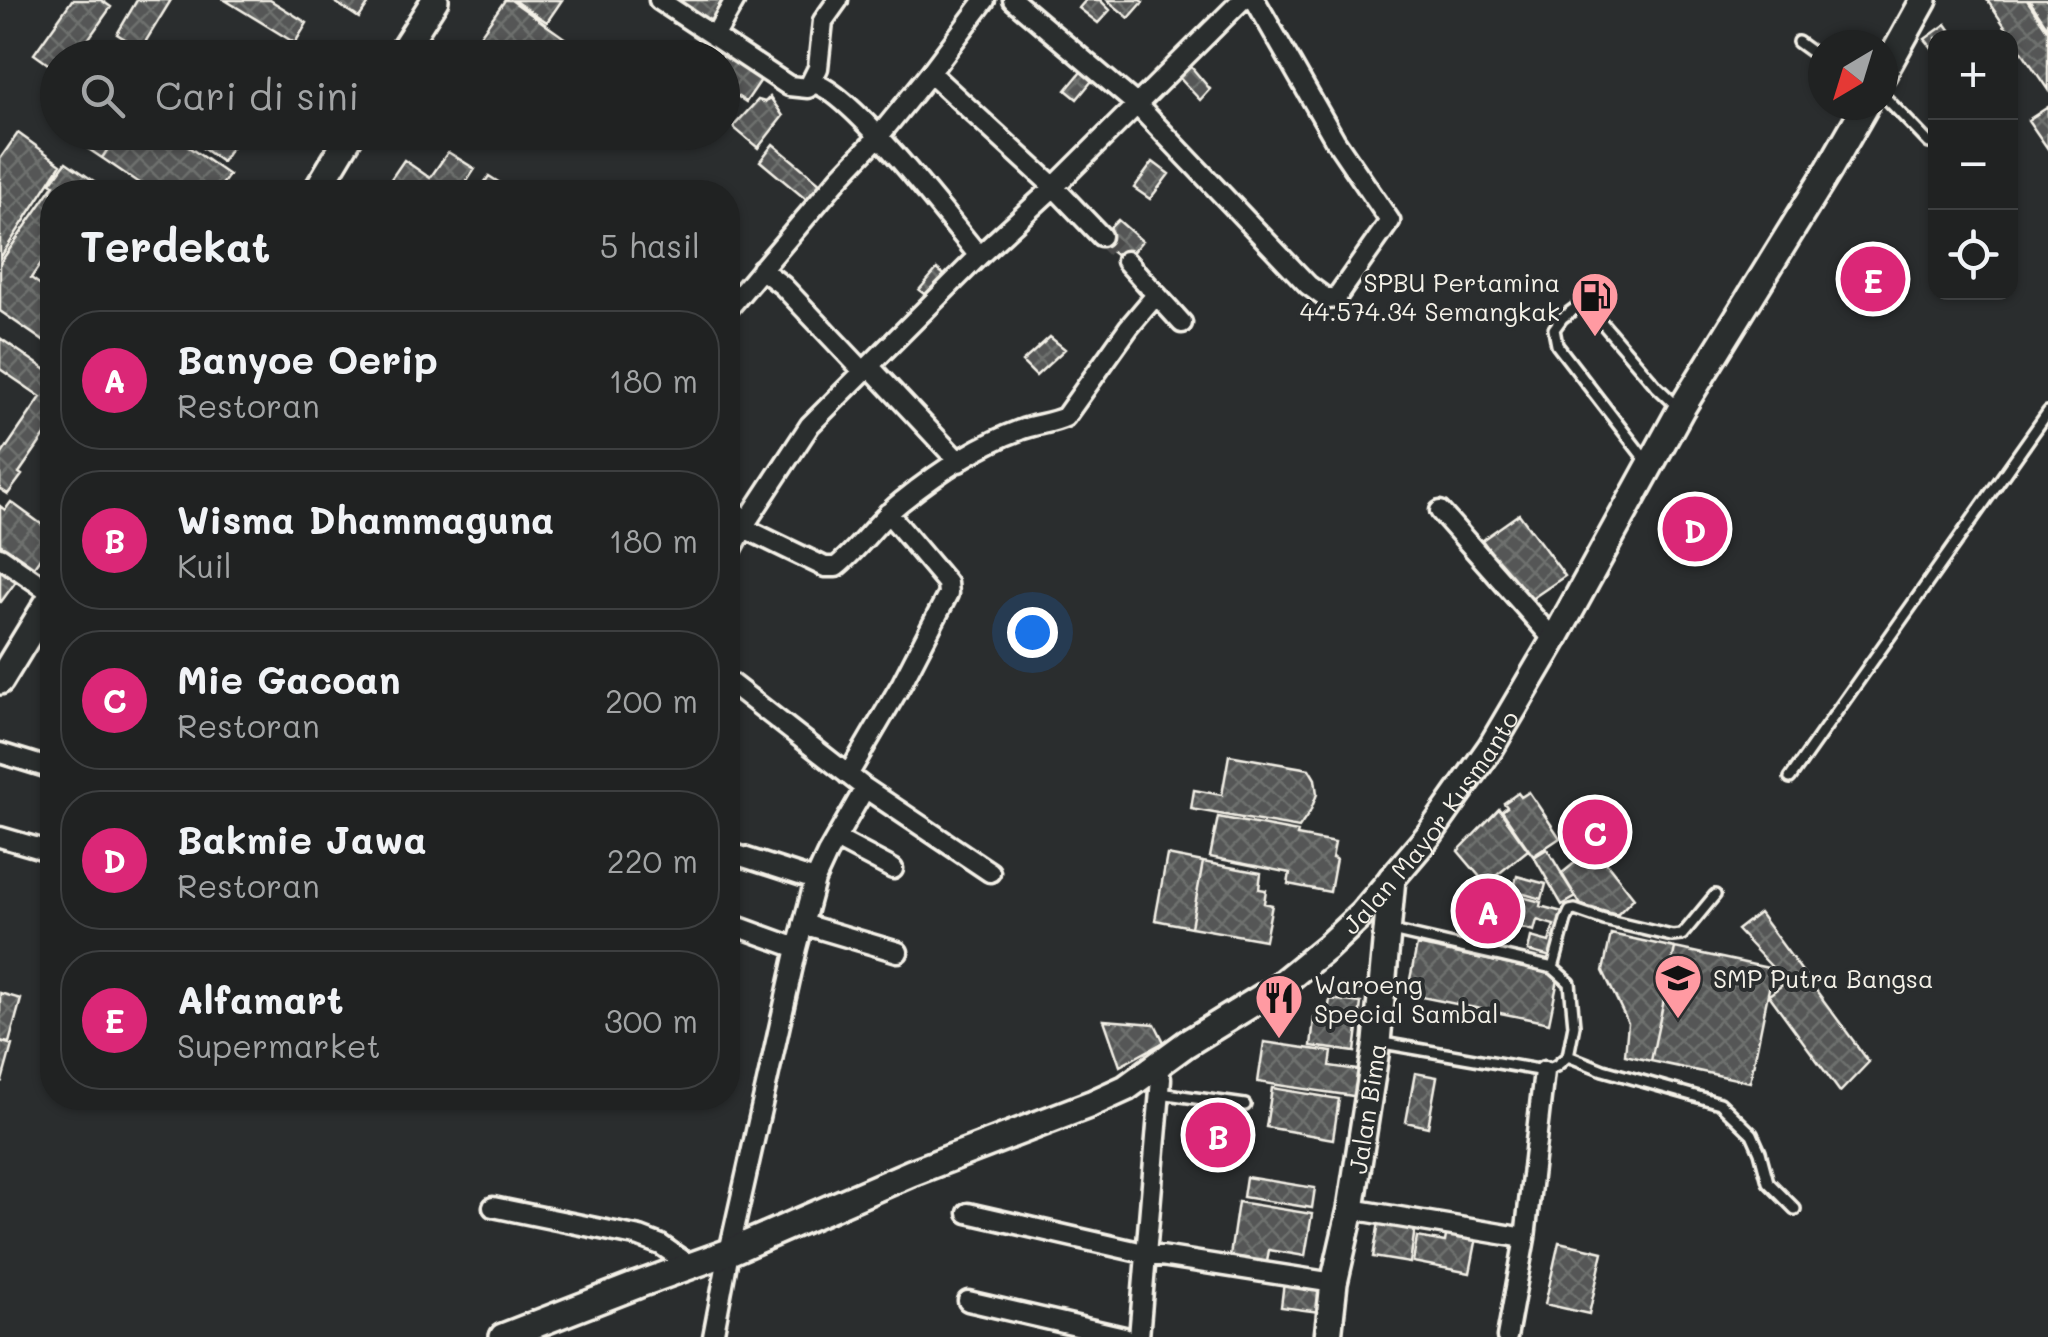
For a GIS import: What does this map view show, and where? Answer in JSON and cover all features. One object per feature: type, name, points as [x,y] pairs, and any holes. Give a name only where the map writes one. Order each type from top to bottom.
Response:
[{"type":"main road","points":[[410,40],[436,0]]},
{"type":"main road","points":[[1898,47],[1924,0]]},
{"type":"main road","name":"Jalan Mayor Kusmanto","points":[[503,1337],[729,1252],[912,1172],[1126,1088],[1299,971],[1361,915],[1461,792],[1554,640],[1681,410],[1857,120]]},
{"type":"main road","points":[[323,180],[341,150]]},
{"type":"main road","points":[[0,681],[40,615]]},
{"type":"main road","name":"Jalan Bima","points":[[1328,1337],[1377,1042],[1392,878]]},
{"type":"street","points":[[660,0],[719,40]]},
{"type":"street","points":[[714,37],[734,0]]},
{"type":"street","points":[[808,88],[818,68],[823,22],[838,0]]},
{"type":"street","points":[[740,294],[879,136],[985,0]]},
{"type":"street","points":[[1013,0],[1136,104],[1308,285],[1320,296],[1336,298],[1390,221],[1335,140],[1255,0]]},
{"type":"street","points":[[740,536],[806,430],[1242,0]]},
{"type":"street","points":[[740,54],[789,86],[808,88]]},
{"type":"street","points":[[930,73],[1054,187],[1101,236]]},
{"type":"street","points":[[808,88],[813,83],[824,86],[879,136],[979,256]]},
{"type":"street","points":[[1126,261],[1182,322]]},
{"type":"street","points":[[761,269],[783,286],[959,462]]},
{"type":"street","points":[[740,519],[826,567],[836,568],[888,513],[959,462],[1020,430],[1064,417],[1156,295]]},
{"type":"street","points":[[1440,512],[1554,640]]},
{"type":"street","points":[[848,775],[948,594],[947,583],[888,513]]},
{"type":"street","points":[[0,556],[40,586]]},
{"type":"street","points":[[740,690],[865,788],[990,872]]},
{"type":"street","points":[[0,752],[40,765]]},
{"type":"street","points":[[713,1337],[815,880],[865,788]]},
{"type":"street","points":[[0,837],[40,849]]},
{"type":"street","points":[[836,839],[893,868]]},
{"type":"street","points":[[740,856],[815,880]]},
{"type":"street","points":[[803,924],[898,952]]},
{"type":"street","points":[[740,927],[797,948]]},
{"type":"street","points":[[1139,1337],[1161,1079],[1157,1066]]},
{"type":"street","points":[[1506,1337],[1524,1238],[1544,1070]]},
{"type":"street","points":[[493,1207],[640,1237],[661,1245],[690,1266]]},
{"type":"street","points":[[1352,1210],[1524,1238]]},
{"type":"street","points":[[968,1213],[1148,1254],[1334,1283]]},
{"type":"street","points":[[968,1301],[1124,1337]]},
{"type":"lane","points":[[1798,42],[1808,49]]},
{"type":"lane","points":[[1898,111],[1928,142]]},
{"type":"lane","points":[[1650,465],[1557,345],[1554,328],[1578,306],[1591,310],[1681,410]]},
{"type":"lane","points":[[1790,778],[2048,412]]},
{"type":"lane","points":[[1553,968],[1570,911],[1682,936],[1715,895]]},
{"type":"lane","points":[[1377,1042],[1544,1070],[1568,1056],[1574,1025],[1570,984],[1553,968],[1389,931]]},
{"type":"lane","points":[[1568,1056],[1603,1070],[1720,1103],[1752,1134],[1768,1182],[1795,1209]]},
{"type":"lane","points":[[1160,1093],[1246,1105]]},
{"type":"building","points":[[72,0],[101,0],[111,7],[88,40],[44,40]]},
{"type":"building","points":[[137,0],[171,0],[147,40],[127,40],[117,34]]},
{"type":"building","points":[[225,0],[270,0],[307,23],[297,40],[290,40]]},
{"type":"building","points":[[332,0],[371,0],[359,18]]},
{"type":"building","points":[[505,0],[511,0],[567,40],[477,40]]},
{"type":"building","points":[[513,0],[562,0],[547,22]]},
{"type":"building","points":[[669,0],[728,0],[709,27]]},
{"type":"building","points":[[1086,0],[1100,0],[1110,10],[1098,23],[1079,8]]},
{"type":"building","points":[[1107,0],[1140,0],[1143,2],[1129,18]]},
{"type":"building","points":[[1987,0],[2027,0],[2048,31],[2048,90],[2018,46],[2018,30],[2007,30]]},
{"type":"building","points":[[2029,0],[2048,0],[2048,28]]},
{"type":"building","points":[[703,32],[715,40],[698,40]]},
{"type":"building","points":[[740,57],[765,74],[746,102],[740,98]]},
{"type":"building","points":[[1187,62],[1210,89],[1200,100],[1175,73]]},
{"type":"building","points":[[1085,67],[1096,76],[1077,99],[1066,90]]},
{"type":"building","points":[[770,97],[783,116],[758,148],[740,133],[740,119],[758,100],[765,102]]},
{"type":"building","points":[[2048,107],[2048,149],[2028,120]]},
{"type":"building","points":[[18,133],[61,164],[51,180],[40,180],[40,196],[0,258],[0,159]]},
{"type":"building","points":[[773,144],[822,185],[809,202],[760,161]]},
{"type":"building","points":[[90,150],[107,150],[102,158]]},
{"type":"building","points":[[107,150],[193,150],[229,175],[225,180],[134,180],[102,158]]},
{"type":"building","points":[[205,150],[230,150],[222,162]]},
{"type":"building","points":[[448,152],[475,169],[468,180],[390,180],[404,160],[430,178]]},
{"type":"building","points":[[66,162],[92,180],[53,180]]},
{"type":"building","points":[[1153,162],[1169,174],[1150,199],[1134,188]]},
{"type":"building","points":[[40,205],[40,265],[31,278],[40,284],[40,339],[0,311],[0,263]]},
{"type":"building","points":[[1118,220],[1142,241],[1124,262],[1097,240]]},
{"type":"building","points":[[937,269],[947,277],[927,296],[919,290]]},
{"type":"building","points":[[1050,337],[1065,349],[1036,376],[1022,362]]},
{"type":"building","points":[[0,338],[40,366],[40,396],[0,369]]},
{"type":"building","points":[[40,398],[40,442],[8,494],[0,489],[0,457]]},
{"type":"building","points":[[11,502],[40,523],[40,558],[33,568],[0,544],[0,506],[5,510]]},
{"type":"building","points":[[1519,514],[1565,576],[1527,602],[1482,540]]},
{"type":"building","points":[[0,557],[22,573],[1,602],[0,602]]},
{"type":"building","points":[[1229,755],[1309,769],[1317,794],[1299,828],[1191,809],[1194,790],[1222,795]]},
{"type":"building","points":[[1529,792],[1560,838],[1533,856],[1502,811],[1507,807],[1504,803],[1518,793],[1521,797]]},
{"type":"building","points":[[1499,809],[1528,850],[1486,884],[1458,851]]},
{"type":"building","points":[[1218,817],[1335,843],[1330,892],[1288,884],[1290,873],[1210,857]]},
{"type":"building","points":[[1594,847],[1634,898],[1617,915],[1581,905],[1561,874]]},
{"type":"building","points":[[1547,849],[1576,897],[1562,905],[1534,857]]},
{"type":"building","points":[[1167,855],[1203,862],[1191,927],[1155,920]]},
{"type":"building","points":[[1203,862],[1261,873],[1259,889],[1266,890],[1264,903],[1272,905],[1265,940],[1191,927]]},
{"type":"building","points":[[1517,876],[1546,884],[1542,899],[1513,891]]},
{"type":"building","points":[[1472,884],[1541,902],[1540,906],[1566,913],[1555,958],[1528,951],[1531,937],[1549,942],[1554,925],[1537,920],[1534,931],[1465,913]]},
{"type":"building","points":[[1759,913],[1869,1062],[1840,1092],[1769,995],[1786,982],[1737,930]]},
{"type":"building","points":[[1611,934],[1675,948],[1651,1061],[1625,1055],[1628,1023],[1603,971]]},
{"type":"building","points":[[1417,945],[1559,975],[1549,1023],[1407,994]]},
{"type":"building","points":[[1675,948],[1773,969],[1750,1082],[1651,1061]]},
{"type":"building","points":[[0,993],[21,999],[9,1043],[0,1041]]},
{"type":"building","points":[[1330,999],[1361,1003],[1355,1052],[1311,1046],[1314,1018],[1327,1019]]},
{"type":"building","points":[[1104,1020],[1155,1024],[1164,1042],[1120,1066]]},
{"type":"building","points":[[0,1041],[12,1045],[2,1081],[0,1080]]},
{"type":"building","points":[[1264,1042],[1332,1052],[1330,1066],[1364,1071],[1360,1097],[1258,1082]]},
{"type":"building","points":[[1415,1073],[1437,1077],[1428,1127],[1406,1122]]},
{"type":"building","points":[[1272,1088],[1339,1099],[1333,1139],[1266,1127]]},
{"type":"building","points":[[1246,1177],[1315,1188],[1312,1208],[1243,1197]]},
{"type":"building","points":[[1238,1202],[1312,1214],[1305,1256],[1269,1250],[1267,1262],[1230,1256]]},
{"type":"building","points":[[1380,1216],[1416,1221],[1410,1263],[1373,1257]]},
{"type":"building","points":[[1430,1223],[1478,1232],[1470,1273],[1413,1262],[1417,1237],[1445,1242],[1446,1236],[1428,1232]]},
{"type":"building","points":[[1559,1242],[1603,1252],[1589,1314],[1545,1304]]},
{"type":"building","points":[[1284,1282],[1323,1288],[1320,1312],[1281,1307]]},
{"type":"tunnel","points":[[1101,236],[1126,261]]},
{"type":"place","name":"Alfamart","points":[[1873,279]]},
{"type":"place","name":"SPBU Pertamina 44.574.34 Semangkak","points":[[1595,338]]},
{"type":"place","name":"Bakmie Jawa","points":[[1695,529]]},
{"type":"place","name":"Mie Gacoan","points":[[1595,832]]},
{"type":"place","name":"Banyoe Oerip","points":[[1488,911]]},
{"type":"place","name":"SMP Putra Bangsa","points":[[1678,1020]]},
{"type":"place","name":"Waroeng Special Sambal","points":[[1279,1040]]},
{"type":"place","name":"Wisma Dhammaguna","points":[[1218,1135]]}]
